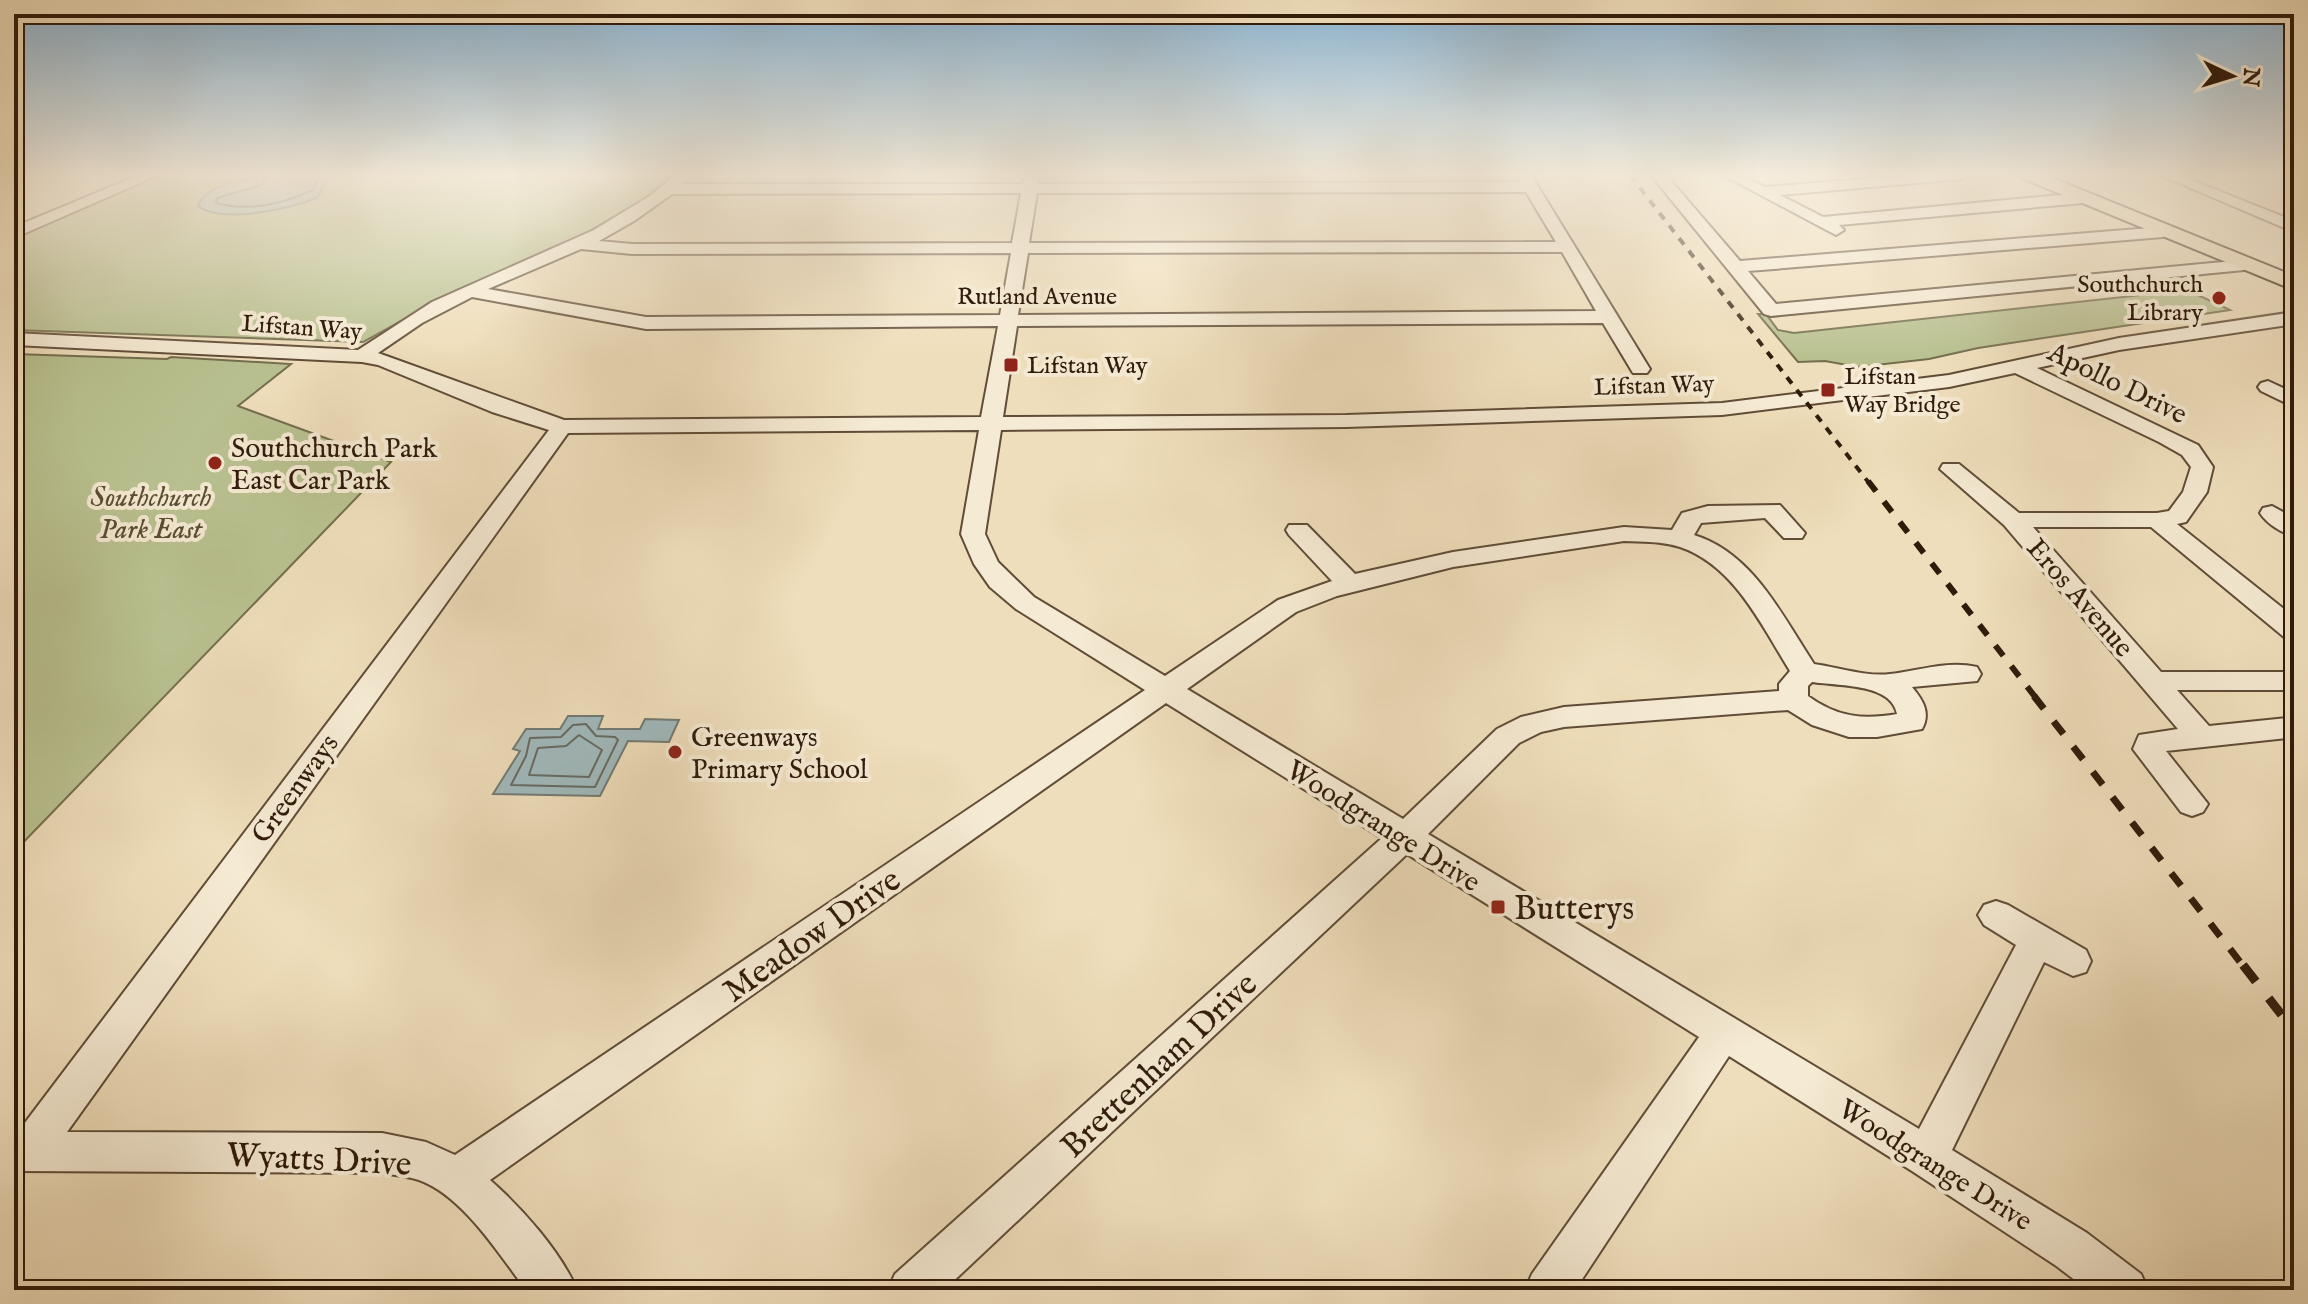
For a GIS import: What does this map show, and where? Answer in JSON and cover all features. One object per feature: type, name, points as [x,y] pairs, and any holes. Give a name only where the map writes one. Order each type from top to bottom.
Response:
[{"type":"main road","points":[[2172,236],[2294,284]]},
{"type":"street","points":[[362,356],[412,320],[596,236]]},
{"type":"street","name":"Woodgrange Drive","points":[[1022,236],[973,534],[983,563],[995,578],[1025,603],[1927,1157],[2071,1249],[2125,1290]]},
{"type":"street","points":[[1559,236],[1640,369]]},
{"type":"street","points":[[1709,236],[1771,310],[2244,265]]},
{"type":"street","points":[[1735,267],[2116,236]]},
{"type":"street","points":[[581,244],[632,249],[1565,247]]},
{"type":"street","name":"Rutland Avenue","points":[[470,291],[646,323],[1607,317]]},
{"type":"street","name":"Lifstan Way","points":[[14,339],[362,356],[383,360],[500,407],[562,427],[1346,421],[1695,411],[1876,391],[2019,367],[2199,330],[2294,318]]},
{"type":"street","points":[[2132,360],[2213,341],[2199,330]]},
{"type":"street","name":"Apollo Drive","points":[[2019,367],[2190,450],[2202,467],[2195,492],[2177,517],[2157,520]]},
{"type":"street","points":[[2268,387],[2294,401]]},
{"type":"street","name":"Greenways","points":[[21,1152],[562,427]]},
{"type":"street","name":"Eros Avenue","points":[[1951,469],[2013,520],[2200,735]]},
{"type":"street","points":[[1680,539],[1691,518],[1708,513],[1771,510],[1793,533]]},
{"type":"street","points":[[2272,513],[2294,529]]},
{"type":"street","points":[[2013,520],[2157,520],[2294,631]]},
{"type":"street","points":[[1298,530],[1347,581]]},
{"type":"street","points":[[1164,689],[1287,606],[1347,581],[1624,534],[1680,539],[1716,554],[1737,570],[1805,672],[1888,684],[1919,676],[1967,674]]},
{"type":"street","points":[[1794,700],[1793,684],[1805,672]]},
{"type":"street","points":[[2156,681],[2294,681]]},
{"type":"street","points":[[1404,838],[1508,736],[1532,724],[1564,717],[1794,700],[1821,719],[1841,728],[1911,722],[1910,704],[1888,684]]},
{"type":"street","name":"Meadow Drive","points":[[457,1178],[1164,689]]},
{"type":"street","points":[[2192,804],[2148,749],[2150,742],[2287,728]]},
{"type":"street","name":"Brettenham Drive","points":[[911,1290],[1404,838]]},
{"type":"street","points":[[1996,915],[2073,961]]},
{"type":"street","points":[[1927,1157],[2037,940]]},
{"type":"street","points":[[1548,1290],[1724,1032]]},
{"type":"street","name":"Wyatts Drive","points":[[21,1152],[382,1153],[428,1163],[457,1178],[486,1205],[554,1290]]},
{"type":"green space","points":[[581,236],[455,291],[363,342],[14,330],[14,238]]},
{"type":"green space","points":[[2187,290],[2230,310],[1978,348],[1929,359],[1858,367],[1825,361],[1798,362],[1758,314],[1766,314],[1778,330],[1794,333]]},
{"type":"green space","name":"Southchurch Park East","points":[[14,354],[171,357],[291,364],[238,406],[391,462],[14,852]]},
{"type":"water","points":[[568,716],[603,716],[598,729],[640,729],[645,719],[679,720],[669,742],[628,741],[600,796],[493,794],[520,751],[513,749],[526,729],[560,729]]},
{"type":"railway","points":[[1677,236],[1869,483]]},
{"type":"railway","points":[[1868,481],[2036,698]]},
{"type":"railway","points":[[2034,696],[2244,967]]},
{"type":"railway","points":[[2243,965],[2294,1031]]},
{"type":"place","name":"Southchurch Library","points":[[2219,298]]},
{"type":"place","name":"Lifstan Way","points":[[1011,365]]},
{"type":"place","name":"Lifstan Way Bridge","points":[[1828,390]]},
{"type":"place","name":"Southchurch Park East Car Park","points":[[215,463]]},
{"type":"place","name":"Greenways Primary School","points":[[675,752]]},
{"type":"place","name":"Butterys","points":[[1498,907]]}]
